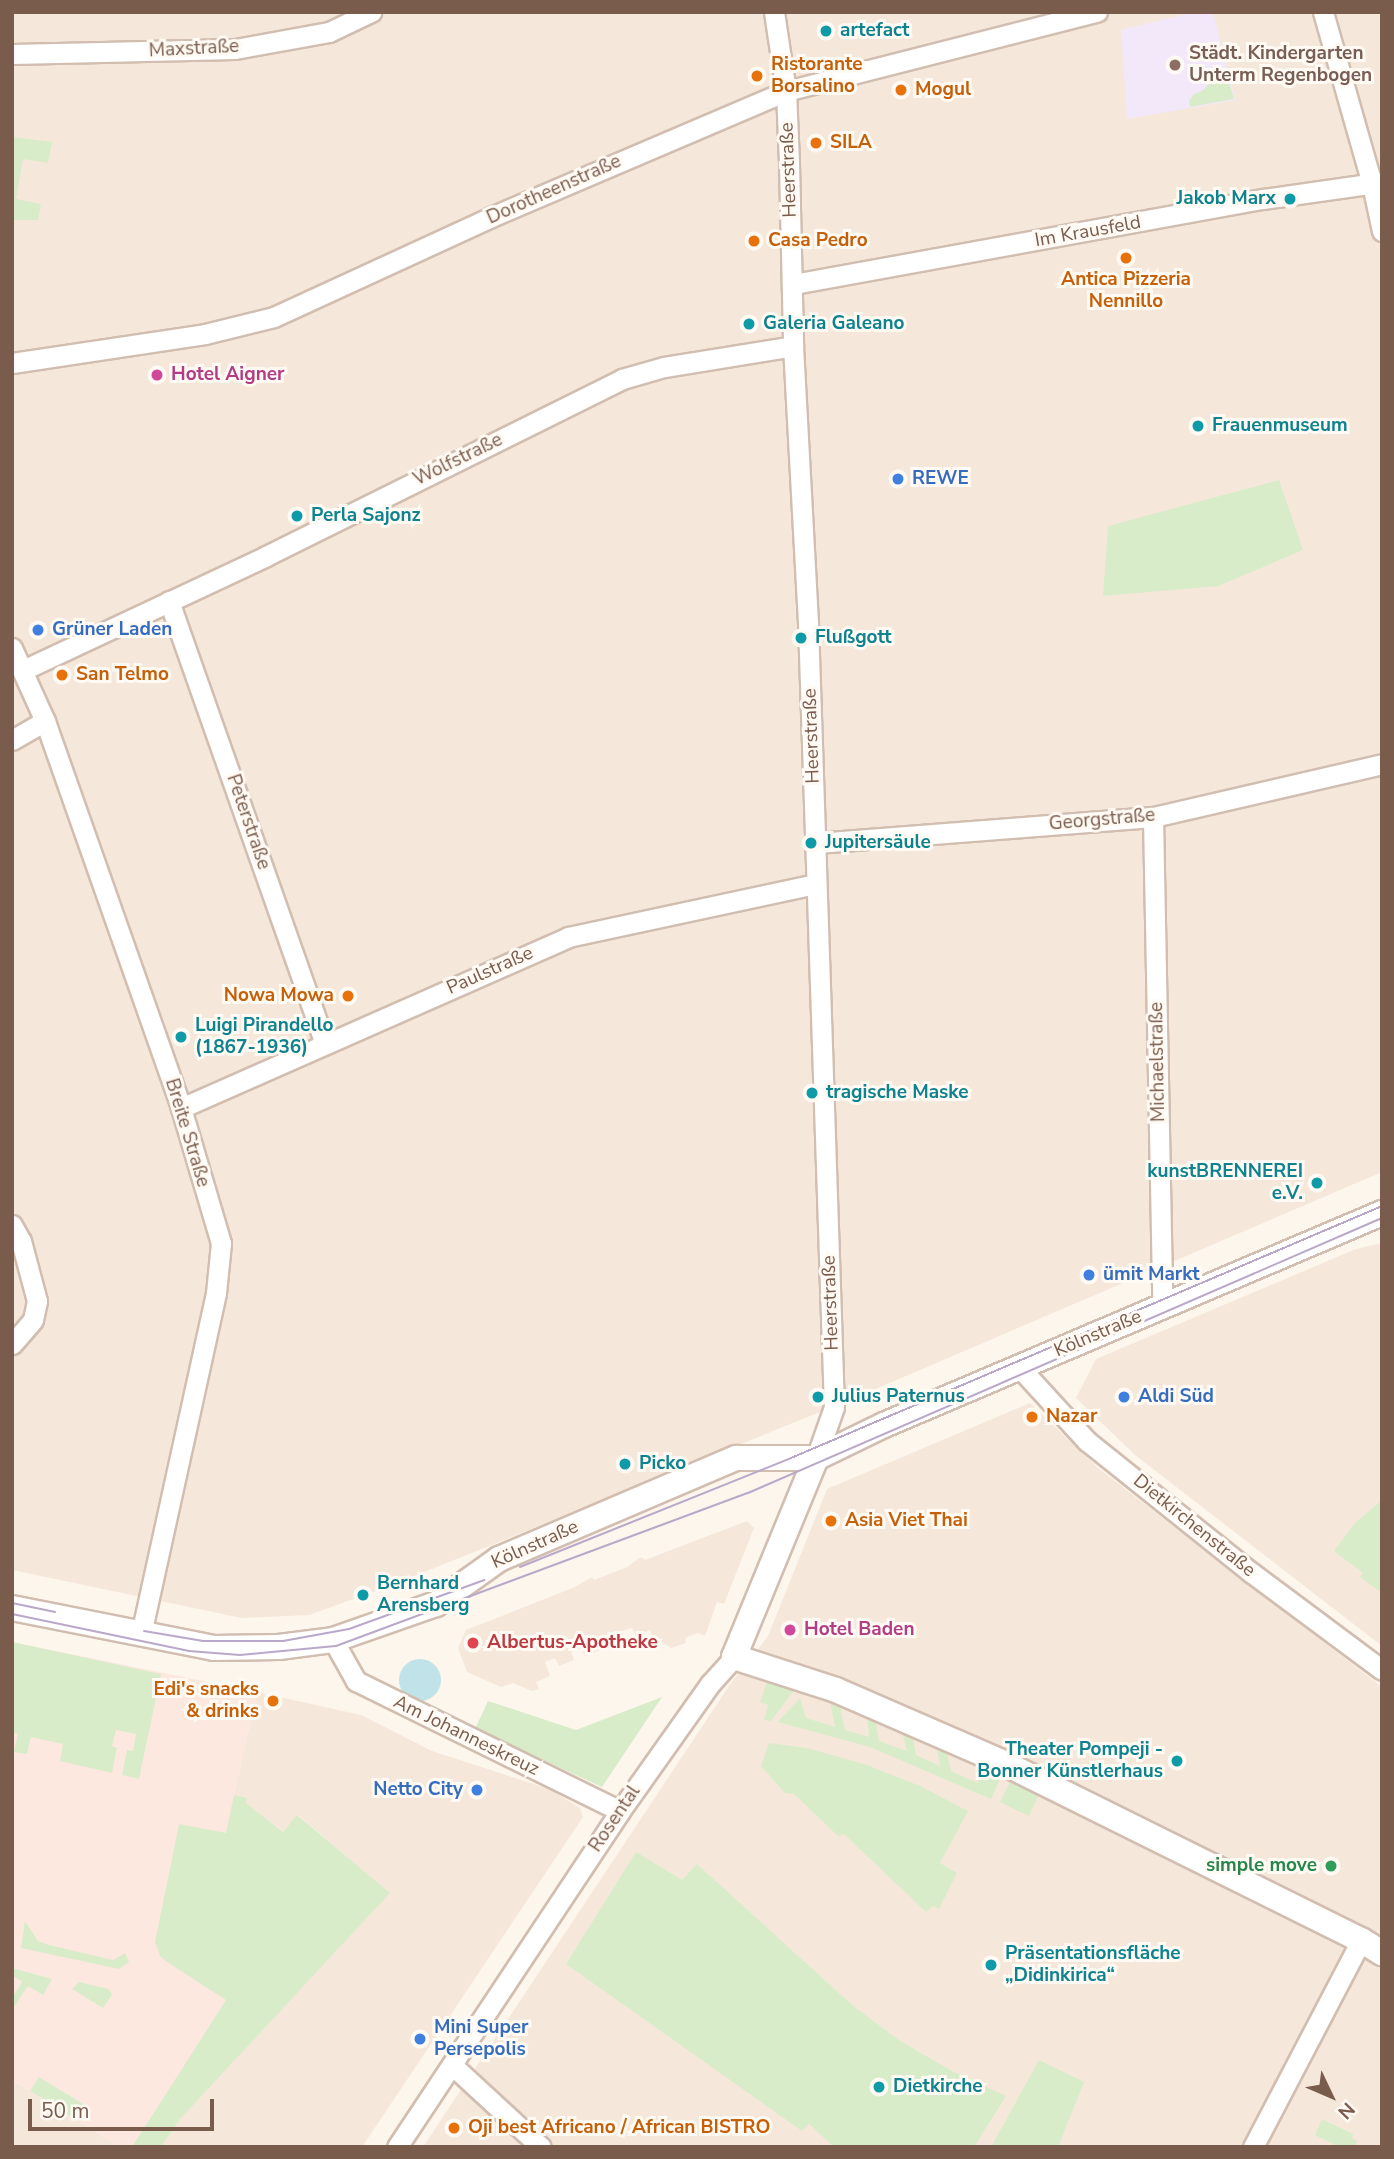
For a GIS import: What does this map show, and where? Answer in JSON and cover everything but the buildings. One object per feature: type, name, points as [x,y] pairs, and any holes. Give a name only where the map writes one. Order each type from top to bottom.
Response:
[{"type":"street","name":"Maxstraße","points":[[12,54],[235,49],[329,32],[371,12]]},
{"type":"street","name":"Heerstraße","points":[[774,12],[786,91],[794,284],[793,346],[802,479],[816,843],[815,884],[834,1407],[812,1468]]},
{"type":"street","name":"Dorotheenstraße","points":[[12,363],[193,337],[274,317],[491,217],[786,91],[1097,12]]},
{"type":"street","points":[[1323,12],[1377,183],[1382,231]]},
{"type":"street","name":"Im Krausfeld","points":[[794,284],[1263,199],[1377,183]]},
{"type":"street","name":"Wolfstraße","points":[[23,670],[622,380],[664,367],[793,346]]},
{"type":"street","name":"Peterstraße","points":[[169,601],[325,1043]]},
{"type":"street","name":"Breite Straße","points":[[12,648],[45,721],[181,1108],[221,1243],[216,1293],[141,1635]]},
{"type":"street","points":[[12,740],[45,721]]},
{"type":"street","name":"Georgstraße","points":[[816,843],[1153,817],[1382,764]]},
{"type":"street","name":"Michaelstraße","points":[[1153,817],[1162,1307]]},
{"type":"street","name":"Paulstraße","points":[[181,1108],[568,937],[815,884]]},
{"type":"street","name":"Kölnstraße","points":[[12,1608],[214,1648],[279,1647],[332,1640],[436,1604],[499,1559],[736,1458],[812,1468],[884,1425],[1382,1213]]},
{"type":"street","points":[[12,1225],[21,1241],[37,1300],[33,1320],[12,1344]]},
{"type":"street","name":"Dietkirchenstraße","points":[[1020,1368],[1087,1441],[1252,1573],[1382,1670]]},
{"type":"street","name":"Rosental","points":[[397,2147],[620,1811],[710,1684],[734,1657],[812,1468]]},
{"type":"street","name":"Am Johanneskreuz","points":[[332,1640],[356,1682],[620,1811]]},
{"type":"street","points":[[734,1657],[836,1690],[1006,1765],[1372,1946],[1253,2147]]},
{"type":"street","points":[[452,2065],[541,2147]]},
{"type":"shaded area","points":[[12,12],[1382,12],[1382,1172],[857,1397],[395,1584],[309,1615],[242,1618],[12,1570]]},
{"type":"shaded area","name":"Städt. Kindergarten Unterm Regenbogen","points":[[1195,12],[1213,12],[1235,100],[1127,119],[1121,30]]},
{"type":"shaded area","points":[[1382,1243],[1382,1646],[1135,1455],[1076,1398],[1096,1359],[1356,1249]]},
{"type":"shaded area","points":[[1030,1403],[1098,1468],[1382,1687],[1382,2147],[423,2147],[729,1686],[768,1636],[827,1489]]},
{"type":"shaded area","points":[[747,1521],[754,1528],[724,1604],[717,1602],[705,1636],[698,1633],[685,1638],[686,1643],[671,1648],[652,1636],[650,1630],[636,1636],[632,1628],[622,1631],[625,1640],[610,1646],[607,1638],[597,1641],[600,1650],[585,1656],[581,1648],[571,1652],[574,1660],[559,1666],[555,1658],[545,1662],[550,1676],[536,1682],[539,1689],[532,1691],[513,1683],[501,1687],[467,1672],[458,1648],[466,1630],[575,1587],[592,1577],[594,1580],[627,1567],[641,1557],[645,1560]]},
{"type":"shaded area","points":[[12,1642],[257,1692],[234,1795],[247,1798],[246,1803],[283,1832],[297,1815],[390,1893],[180,2119],[161,2147],[120,2147],[12,2080]]},
{"type":"shaded area","points":[[257,1692],[361,1715],[432,1751],[549,1789],[580,1808],[583,1817],[362,2147],[161,2147],[179,2119],[389,1893],[298,1815],[284,1832],[234,1795]]},
{"type":"shaded area","points":[[12,2080],[80,2122],[120,2147],[12,2147]]},
{"type":"green space","points":[[1228,78],[1234,99],[1190,107],[1189,101],[1194,94],[1202,91],[1211,82]]},
{"type":"green space","points":[[12,137],[52,142],[48,163],[23,159],[16,199],[41,204],[38,220],[12,220]]},
{"type":"green space","points":[[1279,480],[1303,550],[1218,586],[1103,596],[1108,526]]},
{"type":"green space","points":[[1382,1500],[1382,1587],[1379,1591],[1360,1577],[1363,1573],[1334,1551],[1355,1523]]},
{"type":"green space","points":[[12,1642],[161,1674],[139,1779],[122,1775],[127,1750],[133,1751],[136,1734],[116,1730],[112,1746],[117,1748],[112,1773],[60,1761],[63,1744],[31,1737],[27,1754],[14,1752],[18,1734],[12,1732]]},
{"type":"green space","points":[[767,1682],[795,1689],[771,1721],[764,1720],[768,1705],[760,1702]]},
{"type":"green space","points":[[662,1697],[602,1787],[475,1729],[488,1701],[576,1730]]},
{"type":"green space","points":[[800,1698],[806,1718],[835,1727],[830,1702],[840,1706],[845,1730],[869,1737],[867,1715],[875,1718],[879,1741],[907,1751],[901,1728],[912,1732],[916,1755],[940,1766],[936,1743],[946,1748],[951,1771],[978,1783],[976,1762],[1002,1775],[991,1799],[870,1747],[778,1722]]},
{"type":"green space","points":[[769,1743],[807,1748],[867,1765],[920,1786],[968,1811],[940,1863],[957,1873],[939,1909],[933,1906],[926,1912],[844,1834],[838,1836],[794,1794],[785,1793],[761,1766]]},
{"type":"green space","points":[[1011,1780],[1039,1794],[1029,1816],[1000,1802]]},
{"type":"green space","points":[[234,1795],[247,1798],[246,1803],[283,1832],[297,1815],[390,1893],[180,2119],[161,2147],[132,2147],[226,2000],[167,1962],[160,1956],[155,1942],[179,1824],[226,1833]]},
{"type":"green space","points":[[636,1852],[682,1880],[697,1864],[852,2005],[900,2041],[952,2071],[1006,2096],[974,2147],[834,2147],[809,2124],[802,2131],[566,1964]]},
{"type":"green space","points":[[25,1921],[38,1941],[113,1960],[125,1953],[129,1962],[119,1969],[21,1948]]},
{"type":"green space","points":[[12,1968],[52,1979],[43,1995],[28,1986],[12,2010],[12,1998],[22,1982],[12,1975]]},
{"type":"green space","points":[[79,1982],[109,1989],[112,1995],[103,2008],[72,1989]]},
{"type":"green space","points":[[1039,2060],[1084,2082],[1058,2147],[991,2147]]},
{"type":"green space","points":[[39,2077],[88,2107],[80,2122],[30,2091]]},
{"type":"green space","points":[[1322,2119],[1353,2134],[1352,2138],[1357,2141],[1355,2147],[1339,2147],[1315,2135]]},
{"type":"water","points":[[420,1659],[435,1665],[441,1680],[435,1695],[420,1701],[405,1695],[399,1680],[405,1665]]},
{"type":"tram line","points":[[520,1567],[791,1458],[1382,1206]]},
{"type":"tram line","points":[[12,1614],[189,1651],[240,1655],[336,1646],[748,1493],[1382,1218]]},
{"type":"tram line","points":[[144,1631],[203,1641],[283,1641],[349,1629],[484,1580]]},
{"type":"tram line","points":[[12,1603],[55,1612]]},
{"type":"place","name":"artefact","points":[[826,31]]},
{"type":"place","name":"Städt. Kindergarten Unterm Regenbogen","points":[[1175,65]]},
{"type":"place","name":"Ristorante Borsalino","points":[[757,76]]},
{"type":"place","name":"Mogul","points":[[901,90]]},
{"type":"place","name":"SILA","points":[[816,143]]},
{"type":"place","name":"Jakob Marx","points":[[1290,199]]},
{"type":"place","name":"Casa Pedro","points":[[754,241]]},
{"type":"place","name":"Antica Pizzeria Nennillo","points":[[1126,258]]},
{"type":"place","name":"Galeria Galeano","points":[[749,324]]},
{"type":"place","name":"Hotel Aigner","points":[[157,375]]},
{"type":"place","name":"Frauenmuseum","points":[[1198,426]]},
{"type":"place","name":"REWE","points":[[898,479]]},
{"type":"place","name":"Perla Sajonz","points":[[297,516]]},
{"type":"place","name":"Grüner Laden","points":[[38,630]]},
{"type":"place","name":"Flußgott","points":[[801,638]]},
{"type":"place","name":"San Telmo","points":[[62,675]]},
{"type":"place","name":"Jupitersäule","points":[[811,843]]},
{"type":"place","name":"Nowa Mowa","points":[[348,996]]},
{"type":"place","name":"Luigi Pirandello (1867-1936)","points":[[181,1037]]},
{"type":"place","name":"tragische Maske","points":[[812,1093]]},
{"type":"place","name":"kunstBRENNEREI e.V.","points":[[1317,1183]]},
{"type":"place","name":"ümit Markt","points":[[1089,1275]]},
{"type":"place","name":"Julius Paternus","points":[[818,1397]]},
{"type":"place","name":"Aldi Süd","points":[[1124,1397]]},
{"type":"place","name":"Nazar","points":[[1032,1417]]},
{"type":"place","name":"Picko","points":[[625,1464]]},
{"type":"place","name":"Asia Viet Thai","points":[[831,1521]]},
{"type":"place","name":"Bernhard Arensberg","points":[[363,1595]]},
{"type":"place","name":"Hotel Baden","points":[[790,1630]]},
{"type":"place","name":"Albertus-Apotheke","points":[[473,1643]]},
{"type":"place","name":"Edi's snacks & drinks","points":[[273,1701]]},
{"type":"place","name":"Theater Pompeji - Bonner Künstlerhaus","points":[[1177,1761]]},
{"type":"place","name":"Netto City","points":[[477,1790]]},
{"type":"place","name":"simple move","points":[[1331,1866]]},
{"type":"place","name":"Präsentationsfläche „Didinkirica“","points":[[991,1965]]},
{"type":"place","name":"Mini Super Persepolis","points":[[420,2039]]},
{"type":"place","name":"Dietkirche","points":[[879,2087]]},
{"type":"place","name":"Oji best Africano / African BISTRO","points":[[454,2128]]}]
